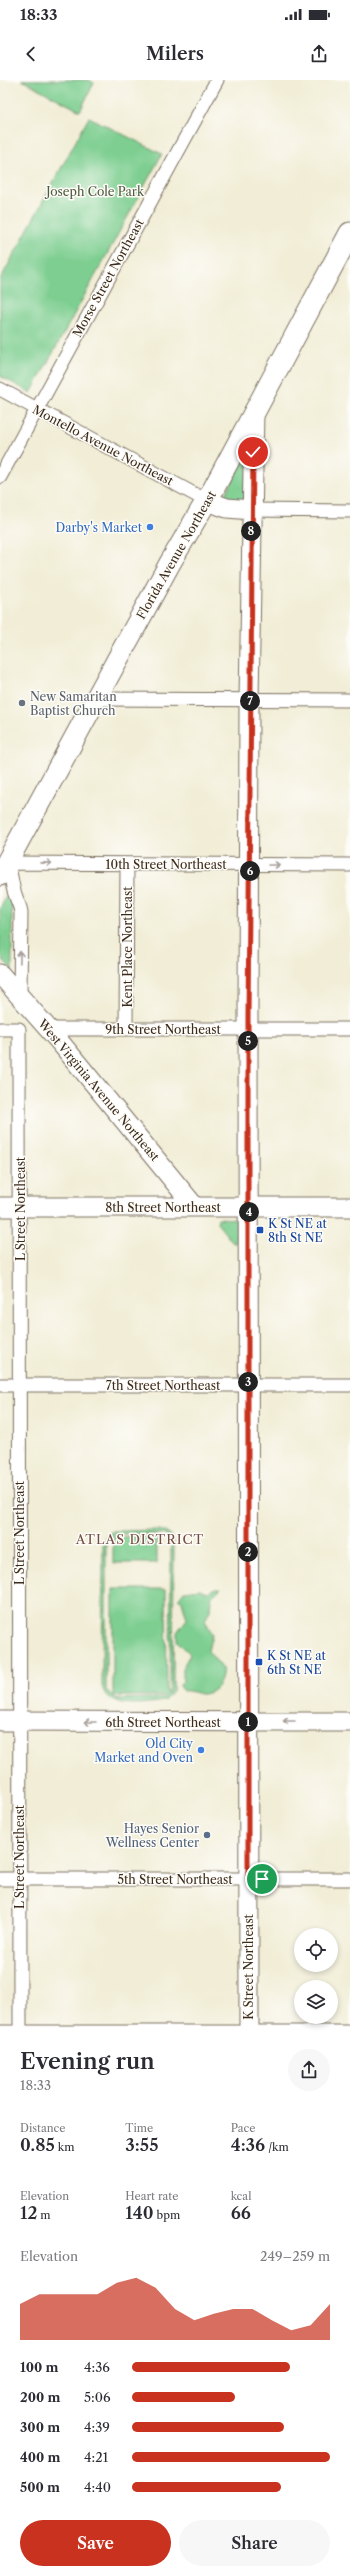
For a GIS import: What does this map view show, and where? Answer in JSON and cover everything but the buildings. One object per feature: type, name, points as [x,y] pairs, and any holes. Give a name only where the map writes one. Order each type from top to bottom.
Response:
[{"type":"main road","name":"Florida Avenue Northeast","points":[[3,869],[170,563],[207,501],[254,410],[350,233]]},
{"type":"main road","name":"K Street Northeast","points":[[249,2036],[248,1385],[250,1207],[248,1029],[254,410]]},
{"type":"main road","points":[[207,501],[227,508],[252,510]]},
{"type":"main road","name":"West Virginia Avenue Northeast","points":[[0,974],[49,1029],[195,1207]]},
{"type":"main road","name":"8th Street Northeast","points":[[0,1207],[350,1207]]},
{"type":"main road","name":"6th Street Northeast","points":[[0,1722],[350,1722]]},
{"type":"main road","points":[[0,2035],[350,2035]]},
{"type":"street","name":"Morse Street Northeast","points":[[0,477],[217,80]]},
{"type":"street","name":"Montello Avenue Northeast","points":[[0,389],[207,501]]},
{"type":"street","points":[[252,510],[350,511]]},
{"type":"street","points":[[96,699],[350,700]]},
{"type":"street","name":"10th Street Northeast","points":[[3,869],[127,864],[350,865]]},
{"type":"street","name":"Kent Place Northeast","points":[[126,1029],[127,864]]},
{"type":"street","points":[[3,869],[12,874],[14,894],[20,903],[20,996]]},
{"type":"street","name":"L Street Northeast","points":[[0,1029],[19,1029],[20,2036]]},
{"type":"street","name":"9th Street Northeast","points":[[49,1029],[350,1029]]},
{"type":"street","name":"7th Street Northeast","points":[[0,1385],[350,1385]]},
{"type":"street","name":"5th Street Northeast","points":[[0,1879],[350,1879]]},
{"type":"green space","points":[[22,80],[89,80],[94,83],[80,111]]},
{"type":"green space","name":"Joseph Cole Park","points":[[89,117],[162,154],[31,393],[0,376],[0,280]]},
{"type":"green space","points":[[248,452],[247,501],[227,499],[225,495]]},
{"type":"green space","points":[[6,896],[12,902],[12,971],[0,956],[0,908]]},
{"type":"green space","points":[[218,1218],[237,1219],[236,1243],[233,1243],[217,1223]]},
{"type":"green space","points":[[160,1530],[169,1534],[174,1543],[173,1691],[164,1701],[137,1704],[118,1702],[105,1694],[102,1686],[103,1543],[108,1534],[113,1531]],"holes":[[[116,1534],[162,1534],[167,1536],[171,1543],[170,1688],[167,1695],[166,1589],[113,1589],[113,1696],[165,1696],[163,1698],[116,1699],[106,1690],[106,1543],[109,1537]]]},
{"type":"green space","points":[[157,1536],[157,1563],[113,1563],[113,1537]]},
{"type":"green space","points":[[216,1588],[221,1588],[211,1597],[210,1611],[205,1620],[212,1634],[208,1651],[222,1668],[222,1677],[218,1686],[211,1692],[201,1694],[183,1691],[179,1686],[183,1682],[183,1667],[190,1654],[177,1641],[177,1632],[187,1619],[182,1601],[178,1599],[184,1591],[200,1589],[208,1592]]},
{"type":"place","name":"Darby's Market","points":[[150,527]]},
{"type":"place","name":"New Samaritan Baptist Church","points":[[22,703]]},
{"type":"place","name":"K St NE at 8th St NE","points":[[260,1230]]},
{"type":"place","name":"K St NE at 6th St NE","points":[[259,1662]]},
{"type":"place","name":"Old City Market and Oven","points":[[201,1750]]},
{"type":"place","name":"Hayes Senior Wellness Center","points":[[207,1835]]},
{"type":"district","name":"ATLAS DISTRICT","points":[[140,1539]]},
{"type":"route","points":[[253,452],[248,1017],[248,1148],[250,1207],[248,1297],[248,1879],[262,1879]]}]
